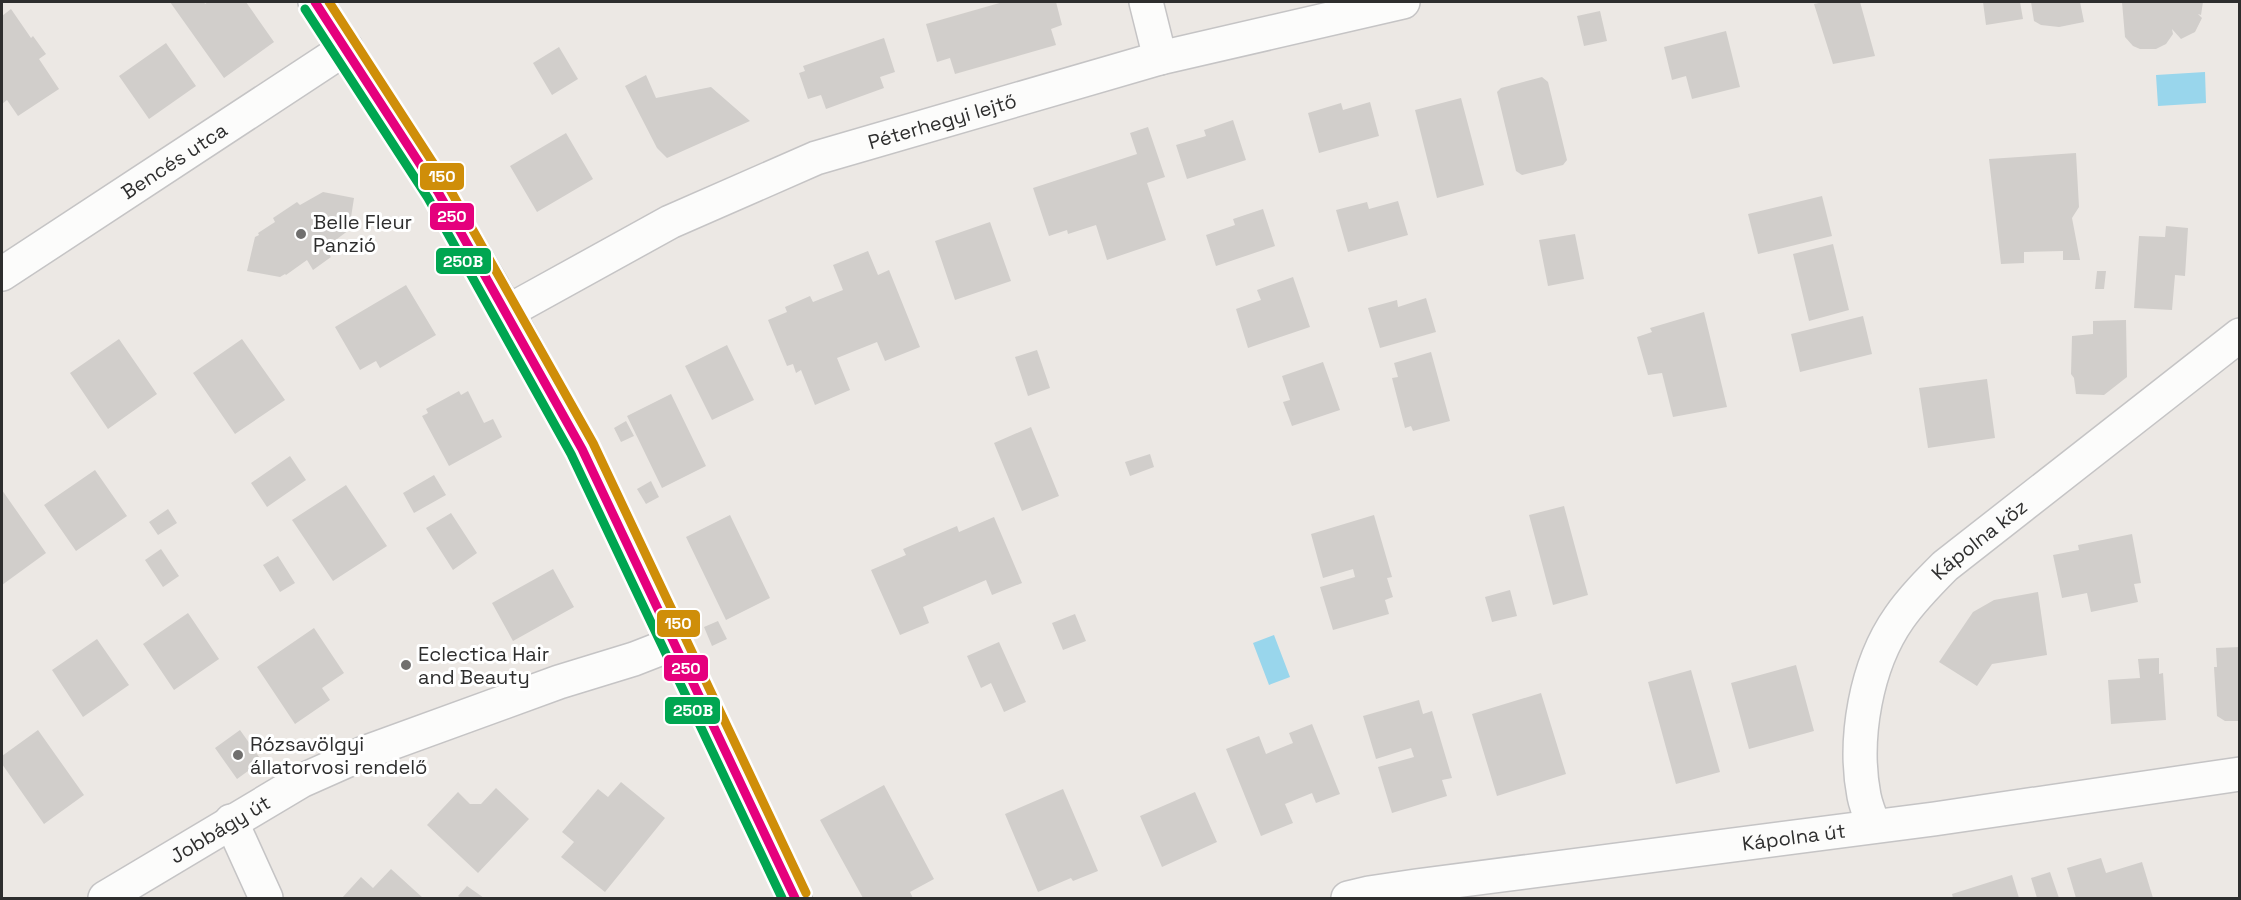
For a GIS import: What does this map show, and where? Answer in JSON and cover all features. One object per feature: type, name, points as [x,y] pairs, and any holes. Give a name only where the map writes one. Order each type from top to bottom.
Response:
[{"type":"street","points":[[315,2],[438,192],[582,449],[795,898]]},
{"type":"street","points":[[1146,2],[1160,57]]},
{"type":"street","name":"Péterhegyi lejtő","points":[[507,312],[670,222],[816,158],[1160,57],[1402,2]]},
{"type":"street","name":"Bencés utca","points":[[2,274],[346,48]]},
{"type":"street","name":"Kápolna köz","points":[[1874,826],[1864,798],[1860,767],[1860,737],[1870,682],[1880,653],[1898,618],[1945,566],[2240,335]]},
{"type":"street","name":"Jobbágy út","points":[[105,898],[301,781],[364,753],[559,682],[634,659],[675,643]]},
{"type":"street","name":"Kápolna út","points":[[1348,898],[1416,886],[2014,808],[2240,774]]},
{"type":"street","points":[[231,821],[266,898]]},
{"type":"water","points":[[2205,72],[2206,103],[2158,106],[2156,75]]},
{"type":"water","points":[[1274,635],[1290,677],[1269,685],[1253,643]]},
{"type":"building","points":[[170,2],[204,2],[205,4],[208,2],[246,2],[274,42],[224,78]]},
{"type":"building","points":[[1003,2],[1056,2],[1062,25],[1051,29],[1056,45],[955,74],[950,58],[937,62],[926,24]]},
{"type":"building","points":[[1860,2],[1875,56],[1833,64],[1814,4]]},
{"type":"building","points":[[1983,2],[2020,2],[2023,19],[1986,25]]},
{"type":"building","points":[[2031,2],[2080,2],[2084,22],[2059,27],[2041,25],[2034,21]]},
{"type":"building","points":[[2122,2],[2203,2],[2201,15],[2198,14],[2202,18],[2195,32],[2181,39],[2172,29],[2173,34],[2166,44],[2156,49],[2140,49],[2133,46],[2125,37]]},
{"type":"building","points":[[11,9],[31,38],[33,36],[46,54],[39,59],[59,89],[18,116],[7,100],[2,104],[2,16]]},
{"type":"building","points":[[1600,11],[1607,41],[1584,46],[1577,16]]},
{"type":"building","points":[[1726,31],[1740,87],[1692,99],[1686,76],[1672,80],[1664,47]]},
{"type":"building","points":[[884,38],[895,72],[880,77],[884,88],[826,109],[821,95],[808,99],[799,73],[805,71],[803,66]]},
{"type":"building","points":[[166,43],[196,86],[149,119],[119,76]]},
{"type":"building","points":[[559,47],[578,79],[552,95],[533,63]]},
{"type":"building","points":[[646,75],[656,98],[711,87],[750,121],[667,158],[657,148],[625,86]]},
{"type":"building","points":[[1542,77],[1548,82],[1567,160],[1563,165],[1522,175],[1516,171],[1497,92],[1501,88]]},
{"type":"building","points":[[1461,98],[1484,185],[1437,198],[1415,110]]},
{"type":"building","points":[[1370,102],[1379,136],[1319,153],[1308,113],[1341,103],[1343,110]]},
{"type":"building","points":[[1233,120],[1246,160],[1187,179],[1176,145],[1206,136],[1204,130]]},
{"type":"building","points":[[1148,127],[1165,177],[1147,183],[1166,240],[1107,260],[1096,225],[1068,234],[1067,230],[1049,236],[1033,188],[1137,154],[1130,133]]},
{"type":"building","points":[[566,133],[593,179],[537,212],[510,166]]},
{"type":"building","points":[[2076,153],[2079,207],[2072,218],[2080,260],[2063,260],[2063,251],[2024,252],[2024,263],[2001,264],[1989,159]]},
{"type":"building","name":"Belle Fleur Panzió","points":[[323,192],[354,198],[349,230],[325,248],[331,257],[313,270],[307,260],[280,277],[247,271],[258,233],[275,222],[273,218],[297,202],[300,205]]},
{"type":"building","points":[[1822,196],[1832,236],[1758,254],[1748,214]]},
{"type":"building","points":[[1398,201],[1408,235],[1348,252],[1336,210],[1367,202],[1369,209]]},
{"type":"building","points":[[1263,209],[1275,246],[1216,266],[1206,235],[1235,225],[1233,219]]},
{"type":"building","points":[[990,222],[1011,281],[955,300],[935,241]]},
{"type":"building","points":[[2166,226],[2188,228],[2185,276],[2175,275],[2172,310],[2134,308],[2139,236],[2165,237]]},
{"type":"building","points":[[1575,234],[1584,279],[1548,286],[1539,240]]},
{"type":"building","points":[[1833,244],[1849,310],[1809,321],[1793,254]]},
{"type":"building","points":[[868,251],[878,275],[889,270],[920,347],[885,361],[877,342],[837,358],[850,390],[815,405],[801,370],[796,373],[793,364],[787,366],[768,320],[787,312],[785,307],[810,296],[813,302],[843,290],[833,265]]},
{"type":"building","points":[[2097,271],[2106,271],[2104,289],[2095,289]]},
{"type":"building","points":[[1293,277],[1310,327],[1248,348],[1236,309],[1261,300],[1257,290]]},
{"type":"building","points":[[406,285],[436,335],[380,368],[376,361],[360,370],[335,327]]},
{"type":"building","points":[[1426,298],[1436,332],[1380,348],[1368,308],[1397,300],[1398,307]]},
{"type":"building","points":[[1704,312],[1727,407],[1673,417],[1662,373],[1648,375],[1637,337],[1652,332],[1650,328]]},
{"type":"building","points":[[1863,316],[1872,354],[1800,372],[1791,334]]},
{"type":"building","points":[[2126,320],[2127,377],[2104,395],[2076,394],[2074,378],[2071,374],[2072,336],[2093,334],[2093,321]]},
{"type":"building","points":[[119,339],[157,394],[108,429],[70,373]]},
{"type":"building","points":[[242,339],[285,400],[235,434],[193,373]]},
{"type":"building","points":[[727,345],[754,400],[712,420],[685,366]]},
{"type":"building","points":[[1037,350],[1050,388],[1028,396],[1015,357]]},
{"type":"building","points":[[1431,352],[1450,421],[1413,431],[1411,426],[1405,428],[1392,378],[1398,377],[1394,363]]},
{"type":"building","points":[[1323,362],[1340,410],[1292,426],[1283,402],[1290,400],[1282,376]]},
{"type":"building","points":[[1987,379],[1995,438],[1928,448],[1919,388]]},
{"type":"building","points":[[459,391],[461,395],[468,391],[484,423],[493,419],[502,437],[449,466],[422,416],[428,413],[426,409]]},
{"type":"building","points":[[671,394],[706,466],[662,488],[627,416]]},
{"type":"building","points":[[626,421],[634,436],[621,442],[614,428]]},
{"type":"building","points":[[1031,427],[1059,496],[1022,511],[994,443]]},
{"type":"building","points":[[1150,454],[1154,467],[1130,476],[1125,462]]},
{"type":"building","points":[[290,456],[306,480],[267,507],[251,483]]},
{"type":"building","points":[[95,470],[127,516],[76,551],[44,505]]},
{"type":"building","points":[[434,475],[446,495],[414,513],[403,493]]},
{"type":"building","points":[[651,481],[659,497],[646,504],[637,489]]},
{"type":"building","points":[[346,485],[387,546],[333,581],[292,520]]},
{"type":"building","points":[[2,490],[46,553],[2,585]]},
{"type":"building","points":[[1564,506],[1588,595],[1553,605],[1529,515]]},
{"type":"building","points":[[168,509],[177,523],[158,535],[149,522]]},
{"type":"building","points":[[451,513],[477,553],[453,570],[426,528]]},
{"type":"building","points":[[730,515],[770,598],[726,620],[686,537]]},
{"type":"building","points":[[1374,515],[1392,577],[1387,578],[1393,597],[1385,600],[1389,614],[1333,630],[1320,587],[1355,577],[1353,569],[1323,578],[1311,534]]},
{"type":"building","points":[[994,517],[1022,583],[992,595],[986,580],[923,607],[929,623],[900,635],[871,570],[906,555],[903,549],[957,526],[959,532]]},
{"type":"building","points":[[2132,534],[2141,583],[2134,584],[2138,602],[2091,612],[2087,593],[2062,598],[2053,555],[2079,550],[2078,545]]},
{"type":"building","points":[[161,549],[179,576],[163,587],[145,560]]},
{"type":"building","points":[[278,556],[295,583],[280,592],[263,565]]},
{"type":"building","points":[[553,569],[574,607],[513,641],[492,603]]},
{"type":"building","points":[[1510,590],[1517,616],[1492,622],[1485,597]]},
{"type":"building","points":[[2038,592],[2047,655],[1992,664],[1977,686],[1939,662],[1973,612],[1994,600]]},
{"type":"building","points":[[188,613],[219,659],[174,690],[143,644]]},
{"type":"building","points":[[1075,614],[1086,641],[1063,650],[1052,623]]},
{"type":"building","points":[[718,621],[727,639],[712,646],[704,627]]},
{"type":"building","points":[[314,628],[344,673],[322,688],[330,700],[295,724],[257,667]]},
{"type":"building","points":[[97,639],[129,685],[83,717],[52,670]]},
{"type":"building","points":[[999,642],[1026,702],[1004,712],[991,683],[981,688],[967,656]]},
{"type":"building","points":[[2240,647],[2240,721],[2225,721],[2217,716],[2214,667],[2217,667],[2216,648]]},
{"type":"building","points":[[2159,658],[2159,674],[2163,673],[2166,720],[2111,724],[2108,680],[2140,678],[2138,659]]},
{"type":"building","points":[[1796,665],[1814,731],[1749,749],[1731,683]]},
{"type":"building","points":[[1691,670],[1720,772],[1676,784],[1648,682]]},
{"type":"building","points":[[1541,693],[1566,774],[1497,796],[1472,714]]},
{"type":"building","points":[[1419,700],[1423,714],[1432,711],[1452,778],[1442,780],[1447,796],[1392,813],[1378,767],[1414,757],[1411,748],[1376,759],[1363,716]]},
{"type":"building","points":[[1312,724],[1340,794],[1316,803],[1312,793],[1285,804],[1293,823],[1261,836],[1226,749],[1259,736],[1266,754],[1293,743],[1289,733]]},
{"type":"building","points":[[38,730],[84,795],[44,824],[2,764],[2,756]]},
{"type":"building","name":"Rózsavölgyi állatorvosi rendelő","points":[[240,730],[262,761],[237,779],[215,748]]},
{"type":"building","points":[[621,782],[665,818],[605,892],[561,857],[574,842],[562,832],[598,789],[608,797]]},
{"type":"building","points":[[884,785],[934,879],[910,892],[913,898],[863,898],[820,820]]},
{"type":"building","points":[[496,788],[529,819],[478,873],[427,825],[458,792],[470,804],[481,804]]},
{"type":"building","points":[[1063,789],[1098,871],[1073,881],[1071,878],[1038,892],[1005,814]]},
{"type":"building","points":[[1195,792],[1217,842],[1162,867],[1140,816]]},
{"type":"building","points":[[2101,858],[2106,873],[2142,862],[2153,898],[2076,898],[2067,868]]},
{"type":"building","points":[[391,869],[423,898],[342,898],[361,877],[373,888]]},
{"type":"building","points":[[2050,872],[2059,898],[2037,898],[2031,878]]},
{"type":"building","points":[[2012,875],[2019,898],[1953,898],[1952,894]]},
{"type":"building","points":[[467,886],[484,898],[458,896]]},
{"type":"transit line","name":"250","points":[[315,2],[438,192],[582,449],[795,898]]},
{"type":"transit line","name":"150","points":[[329,2],[448,186],[593,443],[806,893]]},
{"type":"transit line","name":"250B","points":[[305,9],[428,198],[571,454],[782,898]]},
{"type":"place","name":"Belle Fleur Panzió","points":[[301,234]]},
{"type":"place","name":"Eclectica Hair and Beauty","points":[[406,665]]},
{"type":"place","name":"Rózsavölgyi állatorvosi rendelő","points":[[238,755]]}]
